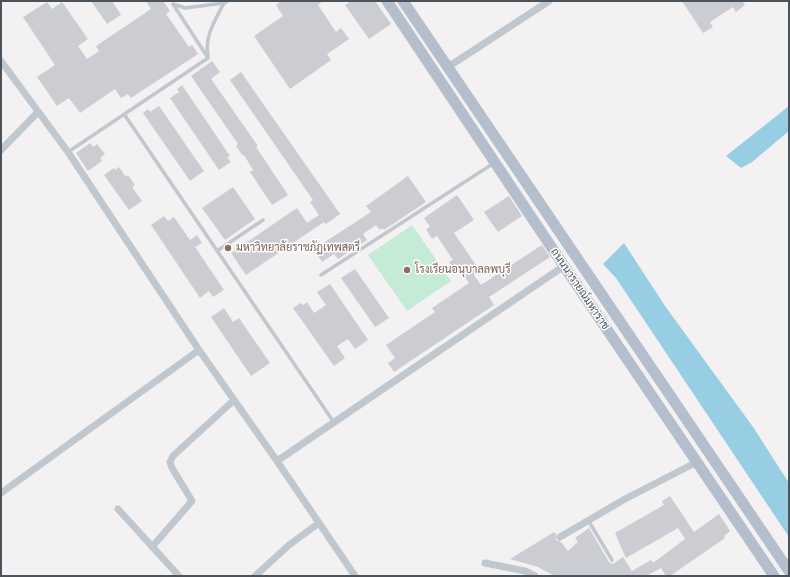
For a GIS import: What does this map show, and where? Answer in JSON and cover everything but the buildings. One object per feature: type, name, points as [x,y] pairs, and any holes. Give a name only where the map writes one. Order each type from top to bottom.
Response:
[{"type":"main road","name":"ถนนนารายณ์มหาราช","points":[[387,1],[774,576]]},
{"type":"main road","name":"ถนนนารายณ์มหาราช","points":[[404,1],[789,571]]},
{"type":"street","points":[[448,67],[549,1]]},
{"type":"street","points":[[2,67],[68,152],[199,350],[355,576]]},
{"type":"street","points":[[1,150],[38,112]]},
{"type":"street","points":[[277,461],[333,421],[564,266]]},
{"type":"street","points":[[1,493],[199,350]]},
{"type":"street","points":[[152,547],[192,501],[172,468],[170,462],[173,456],[234,400]]},
{"type":"street","points":[[560,537],[625,499],[697,462]]},
{"type":"street","points":[[118,509],[179,576]]},
{"type":"street","points":[[255,576],[289,544],[319,523]]},
{"type":"street","points":[[484,563],[525,571],[535,576]]},
{"type":"lane","points":[[208,58],[173,4],[185,8],[226,2]]},
{"type":"lane","points":[[208,58],[206,48],[208,36],[226,2]]},
{"type":"lane","points":[[68,152],[208,58]]},
{"type":"lane","points":[[124,114],[333,421]]},
{"type":"lane","points":[[322,275],[495,162]]},
{"type":"lane","points":[[217,251],[263,220]]},
{"type":"lane","points":[[588,520],[612,560]]},
{"type":"green space","points":[[412,225],[451,281],[407,311],[368,255]]},
{"type":"water","points":[[789,106],[789,131],[752,162],[741,168],[726,156]]},
{"type":"water","points":[[624,243],[665,306],[753,427],[789,483],[789,537],[616,278],[603,264]]},
{"type":"place","name":"มหาวิทยาลัยราชภัฏเทพสตรี","points":[[228,248]]},
{"type":"place","name":"โรงเรียนอนุบาลลพบุรี","points":[[407,270]]}]
